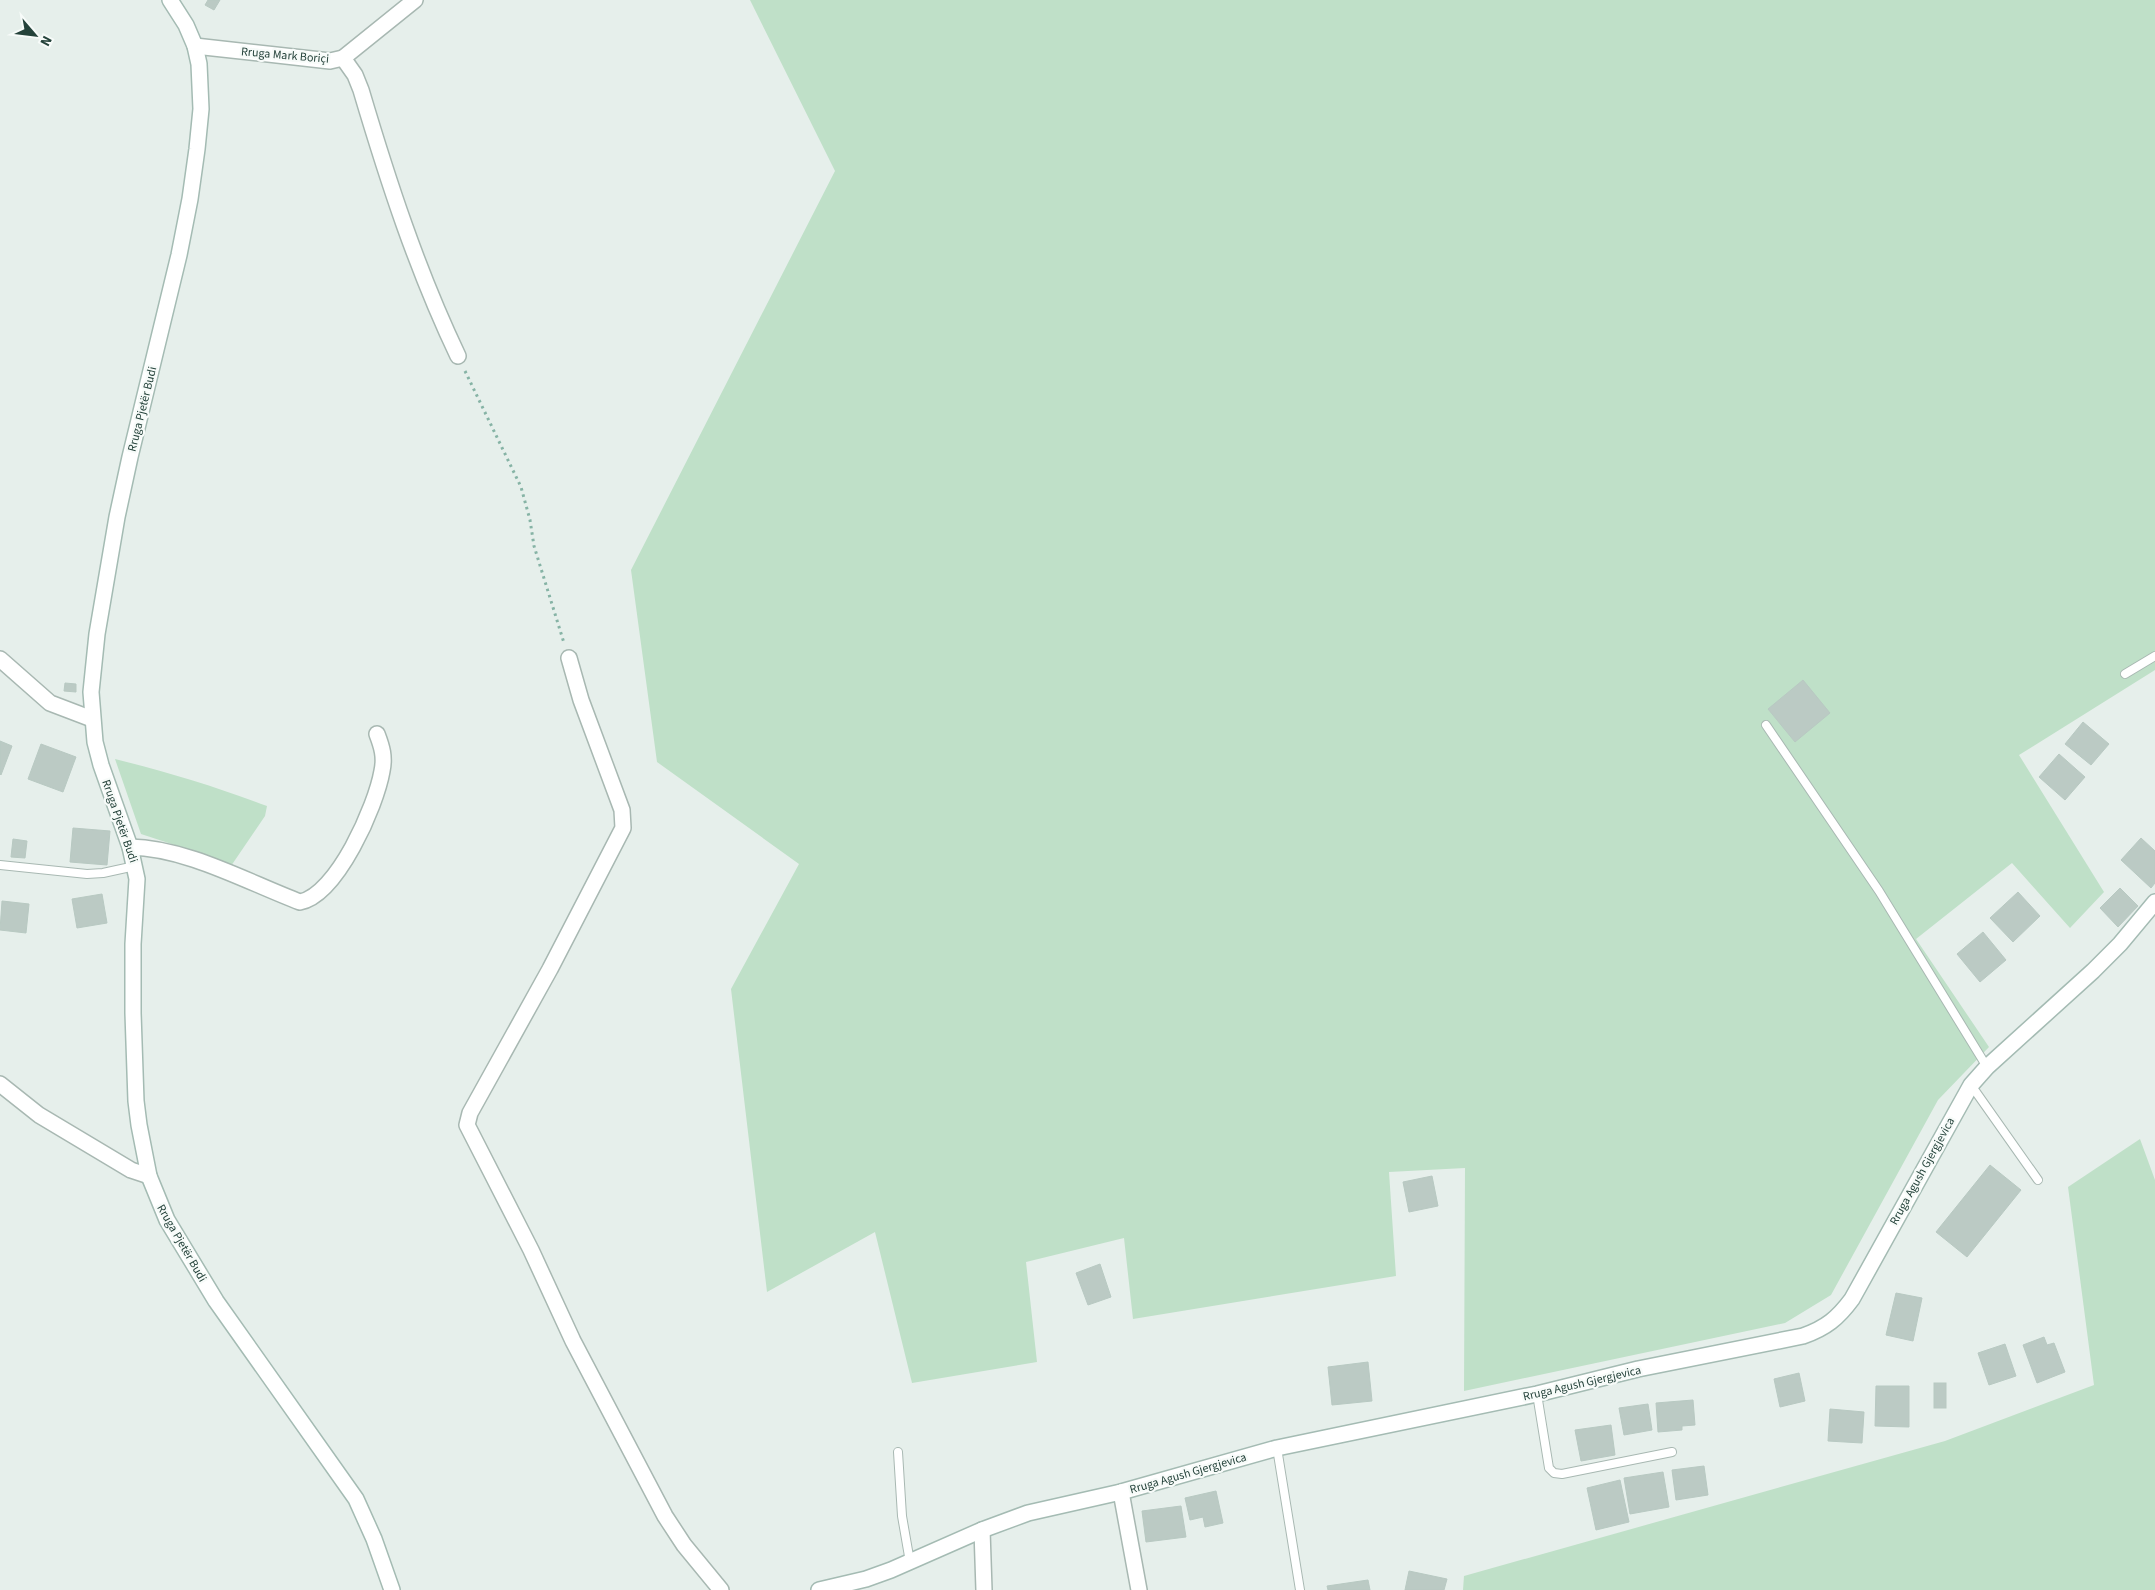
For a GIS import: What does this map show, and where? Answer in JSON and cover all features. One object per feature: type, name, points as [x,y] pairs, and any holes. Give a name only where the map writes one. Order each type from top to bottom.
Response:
[{"type":"main road","name":"Rruga Pjetër Budi","points":[[170,0],[186,25],[195,46],[199,64],[201,109],[190,199],[179,255],[117,517],[97,634],[91,692],[92,719],[101,765],[135,866],[137,891],[133,954],[136,1101],[148,1176],[167,1220],[207,1287],[356,1499],[374,1539],[392,1590]]},
{"type":"main road","name":"Rruga Mark Boriçi","points":[[195,46],[330,61],[343,58],[415,0]]},
{"type":"main road","points":[[343,58],[361,90],[404,227],[433,303],[458,356]]},
{"type":"main road","points":[[569,658],[581,700],[622,810],[623,828],[550,970],[470,1112],[467,1125],[531,1250],[574,1341],[664,1516],[684,1545],[721,1590]]},
{"type":"main road","points":[[0,659],[50,703],[92,719]]},
{"type":"main road","points":[[130,847],[145,848],[185,858],[300,902],[309,900],[317,894],[347,857],[366,821],[375,798],[382,770],[383,750],[378,734]]},
{"type":"main road","name":"Rruga Agush Gjergjevica","points":[[819,1590],[866,1579],[982,1530],[1028,1513],[1121,1492],[1277,1448],[1537,1394],[1638,1369],[1803,1336],[1820,1330],[1833,1322],[1852,1299],[1971,1085],[1987,1067],[2093,971],[2120,944],[2155,902]]},
{"type":"main road","points":[[0,1084],[39,1115],[131,1170],[148,1176]]},
{"type":"main road","points":[[1121,1492],[1138,1590]]},
{"type":"main road","points":[[982,1530],[984,1590]]},
{"type":"lane","points":[[2125,674],[2155,656]]},
{"type":"lane","points":[[1766,725],[1879,891],[1987,1067]]},
{"type":"lane","points":[[0,866],[87,874],[103,873],[135,866]]},
{"type":"lane","points":[[1971,1085],[2038,1180]]},
{"type":"lane","points":[[1537,1394],[1549,1468],[1554,1473],[1562,1474],[1672,1452]]},
{"type":"lane","points":[[1277,1448],[1300,1590]]},
{"type":"lane","points":[[898,1452],[902,1516],[910,1562]]},
{"type":"path","points":[[458,356],[521,487],[530,520],[534,546],[569,658]]},
{"type":"green space","points":[[750,0],[2155,0],[2155,670],[2019,755],[2104,892],[2070,928],[2012,863],[1916,939],[1989,1047],[1938,1100],[1831,1295],[1785,1323],[1464,1391],[1465,1168],[1389,1172],[1396,1276],[1133,1319],[1124,1238],[1026,1262],[1037,1362],[912,1383],[875,1232],[767,1292],[731,989],[799,864],[657,762],[631,570],[835,171]]},
{"type":"green space","points":[[115,759],[192,780],[267,806],[265,816],[231,866],[224,866],[193,851],[141,834]]},
{"type":"green space","points":[[2140,1139],[2155,1180],[2155,1590],[1463,1590],[1464,1576],[1945,1441],[2094,1385],[2068,1187]]},
{"type":"building","points":[[208,0],[220,0],[214,10],[205,5]]},
{"type":"building","points":[[1803,680],[1830,713],[1795,742],[1768,709]]},
{"type":"building","points":[[65,683],[76,684],[76,692],[64,691]]},
{"type":"building","points":[[2083,722],[2109,744],[2091,765],[2065,744]]},
{"type":"building","points":[[0,741],[12,746],[1,775],[0,774]]},
{"type":"building","points":[[41,744],[76,757],[63,792],[28,779]]},
{"type":"building","points":[[2059,754],[2085,777],[2065,800],[2039,777]]},
{"type":"building","points":[[73,828],[110,831],[107,865],[70,862]]},
{"type":"building","points":[[2141,838],[2155,851],[2155,883],[2151,888],[2121,860]]},
{"type":"building","points":[[13,839],[27,841],[25,858],[11,857]]},
{"type":"building","points":[[2120,888],[2138,906],[2118,927],[2100,908]]},
{"type":"building","points":[[2018,892],[2040,916],[2013,942],[1990,918]]},
{"type":"building","points":[[102,894],[107,923],[77,928],[72,899]]},
{"type":"building","points":[[2,901],[29,904],[26,933],[0,930]]},
{"type":"building","points":[[1983,932],[2006,960],[1980,982],[1957,954]]},
{"type":"building","points":[[1990,1165],[2021,1190],[1967,1257],[1936,1232]]},
{"type":"building","points":[[1432,1176],[1438,1206],[1409,1212],[1403,1182]]},
{"type":"building","points":[[1100,1264],[1111,1297],[1088,1305],[1076,1273]]},
{"type":"building","points":[[1896,1293],[1922,1298],[1913,1341],[1886,1335]]},
{"type":"building","points":[[2044,1337],[2047,1345],[2054,1343],[2065,1372],[2037,1383],[2023,1345]]},
{"type":"building","points":[[2005,1344],[2016,1376],[1989,1385],[1978,1353]]},
{"type":"building","points":[[1368,1362],[1372,1401],[1332,1405],[1328,1367]]},
{"type":"building","points":[[1799,1373],[1805,1401],[1780,1407],[1774,1379]]},
{"type":"building","points":[[1934,1383],[1946,1383],[1946,1408],[1934,1408]]},
{"type":"building","points":[[1876,1386],[1909,1386],[1909,1427],[1875,1426]]},
{"type":"building","points":[[1693,1400],[1695,1425],[1682,1426],[1682,1430],[1658,1432],[1656,1403]]},
{"type":"building","points":[[1648,1404],[1652,1430],[1624,1435],[1619,1408]]},
{"type":"building","points":[[1830,1409],[1864,1412],[1862,1443],[1828,1441]]},
{"type":"building","points":[[1611,1425],[1615,1455],[1581,1461],[1575,1430]]},
{"type":"building","points":[[1704,1466],[1708,1495],[1676,1500],[1672,1470]]},
{"type":"building","points":[[1663,1472],[1669,1507],[1630,1514],[1624,1478]]},
{"type":"building","points":[[1620,1480],[1629,1522],[1596,1530],[1587,1488]]},
{"type":"building","points":[[1216,1491],[1223,1523],[1205,1527],[1203,1517],[1190,1520],[1185,1498]]},
{"type":"building","points":[[1181,1506],[1186,1537],[1146,1542],[1142,1511]]},
{"type":"building","points":[[1409,1571],[1447,1579],[1444,1590],[1405,1590]]},
{"type":"building","points":[[1368,1580],[1370,1590],[1328,1590],[1327,1586]]}]
